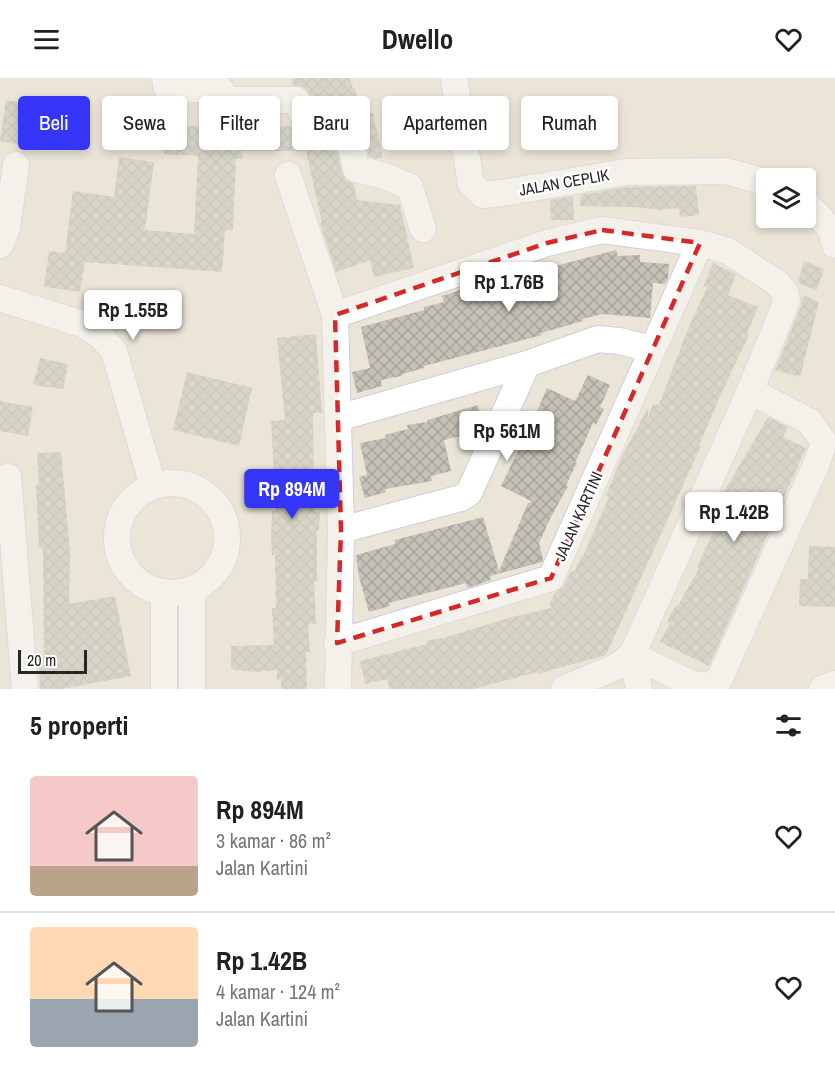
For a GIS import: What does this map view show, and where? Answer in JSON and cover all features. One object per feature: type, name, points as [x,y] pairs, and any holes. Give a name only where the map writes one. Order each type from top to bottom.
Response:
[{"type":"street","points":[[165,78],[167,89],[220,89],[228,100],[296,100],[309,128],[315,135],[349,137],[356,169],[385,176],[410,187],[423,229]]},
{"type":"street","name":"JALAN CEPLIK","points":[[454,78],[471,184],[483,195],[626,172],[725,171],[756,179]]},
{"type":"street","points":[[0,245],[7,228],[16,165]]},
{"type":"street","points":[[288,175],[335,315],[341,530],[337,643],[338,689]]},
{"type":"street","points":[[816,213],[834,230]]},
{"type":"street","points":[[335,315],[547,243],[602,230],[700,243],[728,251],[777,283],[785,292],[787,300],[750,391],[632,655],[618,666],[564,689]]},
{"type":"street","name":"JALAN KARTINI","points":[[337,643],[551,578],[700,243]]},
{"type":"street","points":[[0,298],[82,324],[101,336],[114,351],[153,486]]},
{"type":"street","points":[[338,418],[527,364],[598,339],[619,340],[652,349]]},
{"type":"street","points":[[341,530],[461,498],[469,493],[527,364]]},
{"type":"street","points":[[632,655],[692,684],[709,686],[718,680],[812,474],[824,445],[823,438],[809,421],[750,391]]},
{"type":"street","points":[[8,477],[25,689]]},
{"type":"street","points":[[171,483],[188,486],[204,494],[217,507],[225,524],[226,542],[222,560],[213,575],[199,586],[182,592],[164,593],[147,587],[132,576],[122,561],[117,544],[118,525],[125,509],[137,495],[153,486],[171,483]]},
{"type":"street","points":[[192,588],[192,689]]},
{"type":"street","points":[[164,593],[164,689]]},
{"type":"street","points":[[632,655],[639,689]]},
{"type":"street","points":[[822,689],[835,684]]},
{"type":"highlighted area","points":[[602,230],[700,243],[551,578],[337,643],[341,530],[335,315],[547,243]]},
{"type":"building","points":[[292,78],[350,78],[356,96],[310,96],[303,87],[293,85]]},
{"type":"building","points":[[6,100],[18,102],[18,144],[0,141]]},
{"type":"building","points":[[373,113],[383,157],[376,159],[369,157],[370,114]]},
{"type":"building","points":[[187,126],[199,126],[199,150],[280,150],[280,126],[291,126],[292,150],[337,151],[342,173],[346,180],[354,184],[357,200],[400,205],[414,268],[374,277],[370,260],[336,272],[320,223],[322,223],[306,151],[241,151],[243,159],[236,159],[233,230],[225,230],[222,272],[85,262],[80,292],[44,287],[49,251],[65,253],[73,191],[114,197],[119,157],[154,162],[145,230],[194,234],[198,156],[164,154],[164,150],[187,150]]},
{"type":"building","points":[[696,186],[699,215],[680,217],[679,208],[659,210],[580,206],[581,195],[627,187]]},
{"type":"building","points":[[573,196],[574,220],[551,220],[550,200]]},
{"type":"building","points":[[616,250],[618,256],[640,255],[640,262],[669,264],[665,284],[653,283],[650,318],[603,314],[582,319],[583,321],[541,333],[542,335],[424,366],[424,368],[402,374],[402,376],[381,380],[382,386],[357,393],[352,372],[370,368],[361,327],[424,310],[424,307],[444,302],[442,296],[475,285],[476,287]]},
{"type":"building","points":[[804,261],[824,269],[817,290],[798,283]]},
{"type":"building","points":[[713,263],[736,274],[728,295],[758,307],[747,334],[749,335],[721,394],[699,446],[701,446],[606,655],[473,689],[390,689],[387,679],[365,684],[360,661],[551,608],[550,603],[555,592],[564,585],[571,571],[574,572],[583,556],[609,497],[606,496],[622,456],[648,408],[648,417],[653,404],[659,405],[685,336],[707,287],[703,287]]},
{"type":"building","points":[[803,295],[819,302],[800,377],[775,370],[801,306]]},
{"type":"building","points":[[316,334],[322,413],[313,413],[314,512],[320,512],[319,530],[317,530],[317,581],[314,581],[316,624],[308,624],[310,652],[306,652],[307,689],[281,689],[281,679],[277,680],[277,670],[255,672],[231,669],[231,646],[274,645],[272,608],[276,608],[275,555],[272,555],[271,534],[272,511],[276,511],[271,421],[285,420],[277,338]]},
{"type":"building","points":[[40,358],[68,364],[63,389],[33,385]]},
{"type":"building","points":[[187,372],[252,388],[239,446],[173,430]]},
{"type":"building","points":[[588,375],[610,385],[600,407],[604,409],[596,425],[593,423],[566,485],[568,486],[539,543],[542,562],[490,576],[491,580],[468,588],[466,583],[389,603],[390,606],[369,612],[359,577],[356,555],[395,544],[395,540],[483,517],[499,571],[528,503],[533,502],[501,486],[547,388],[575,401]]},
{"type":"building","points":[[0,401],[33,407],[28,436],[0,431]]},
{"type":"building","points":[[478,405],[483,425],[481,431],[444,440],[451,471],[431,476],[432,481],[385,489],[386,492],[365,498],[359,477],[367,475],[360,443],[386,438],[385,435],[408,429],[407,425],[427,422],[427,420]]},
{"type":"building","points":[[768,417],[788,427],[783,437],[806,448],[709,666],[660,642],[670,623],[667,621],[699,568],[697,567],[722,508],[716,505]]},
{"type":"building","points":[[61,452],[70,552],[69,604],[115,596],[131,676],[62,689],[40,689],[39,655],[44,655],[43,548],[39,548],[37,453]]},
{"type":"building","points":[[809,546],[835,547],[835,607],[799,606],[800,579],[808,579]]}]
